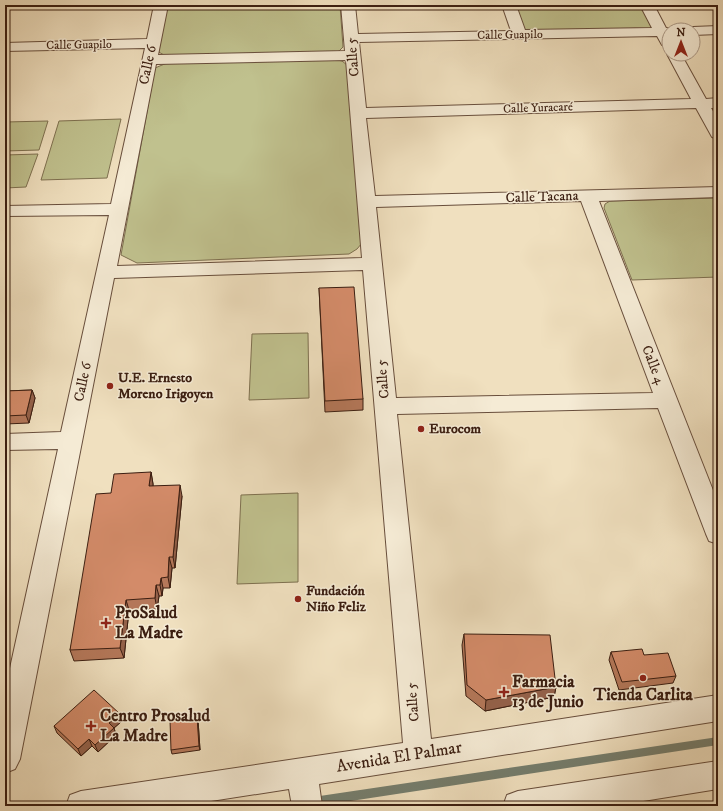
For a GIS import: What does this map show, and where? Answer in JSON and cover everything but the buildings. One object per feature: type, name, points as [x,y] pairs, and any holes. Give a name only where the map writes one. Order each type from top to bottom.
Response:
[{"type":"street","name":"Calle 6","points":[[5,760],[161,5]]},
{"type":"street","name":"Calle 5","points":[[348,5],[418,753]]},
{"type":"street","points":[[509,5],[519,35]]},
{"type":"street","points":[[647,5],[661,26]]},
{"type":"street","points":[[701,31],[718,30]]},
{"type":"street","name":"Calle Guapilo","points":[[5,46],[151,52],[352,46],[519,35],[661,32]]},
{"type":"street","points":[[678,62],[718,134]]},
{"type":"street","name":"Calle Yuracaré","points":[[358,113],[718,103]]},
{"type":"street","name":"Calle Tacana","points":[[366,202],[718,192]]},
{"type":"street","name":"Calle 4","points":[[588,196],[718,534]]},
{"type":"street","points":[[5,211],[119,209]]},
{"type":"street","points":[[106,272],[372,264]]},
{"type":"street","points":[[386,406],[666,400]]},
{"type":"street","points":[[5,442],[71,440]]},
{"type":"street","name":"Avenida El Palmar","points":[[81,806],[305,789],[418,753],[718,708]]},
{"type":"street","points":[[522,806],[718,775]]},
{"type":"green space","points":[[167,5],[340,5],[343,47],[339,51],[332,53],[164,55],[157,51]]},
{"type":"green space","points":[[516,5],[645,5],[653,27],[648,29],[526,30]]},
{"type":"green space","points":[[333,59],[342,61],[347,65],[362,243],[357,249],[349,254],[137,263],[121,255],[155,68],[167,63]]},
{"type":"green space","points":[[121,119],[107,178],[41,180],[59,121]]},
{"type":"green space","points":[[48,121],[39,150],[5,151],[5,122]]},
{"type":"green space","points":[[38,154],[26,187],[5,188],[5,155]]},
{"type":"green space","points":[[718,198],[718,277],[632,280],[604,208],[605,204],[610,201]]},
{"type":"green space","points":[[308,333],[309,398],[249,400],[252,334]]},
{"type":"green space","points":[[298,493],[298,582],[237,584],[241,495]]},
{"type":"waterway","points":[[313,802],[718,741]]},
{"type":"waterway","points":[[286,806],[301,804]]},
{"type":"place","name":"U.E. Ernesto Moreno Irigoyen","points":[[110,386]]},
{"type":"place","name":"Eurocom","points":[[421,429]]},
{"type":"place","name":"Fundación Niño Feliz","points":[[298,599]]},
{"type":"place","name":"ProSalud La Madre","points":[[106,623]]},
{"type":"place","name":"Tienda Carlita","points":[[643,678]]},
{"type":"place","name":"Farmacia 13 de Junio","points":[[504,692]]},
{"type":"place","name":"Centro Prosalud La Madre","points":[[91,726]]}]
